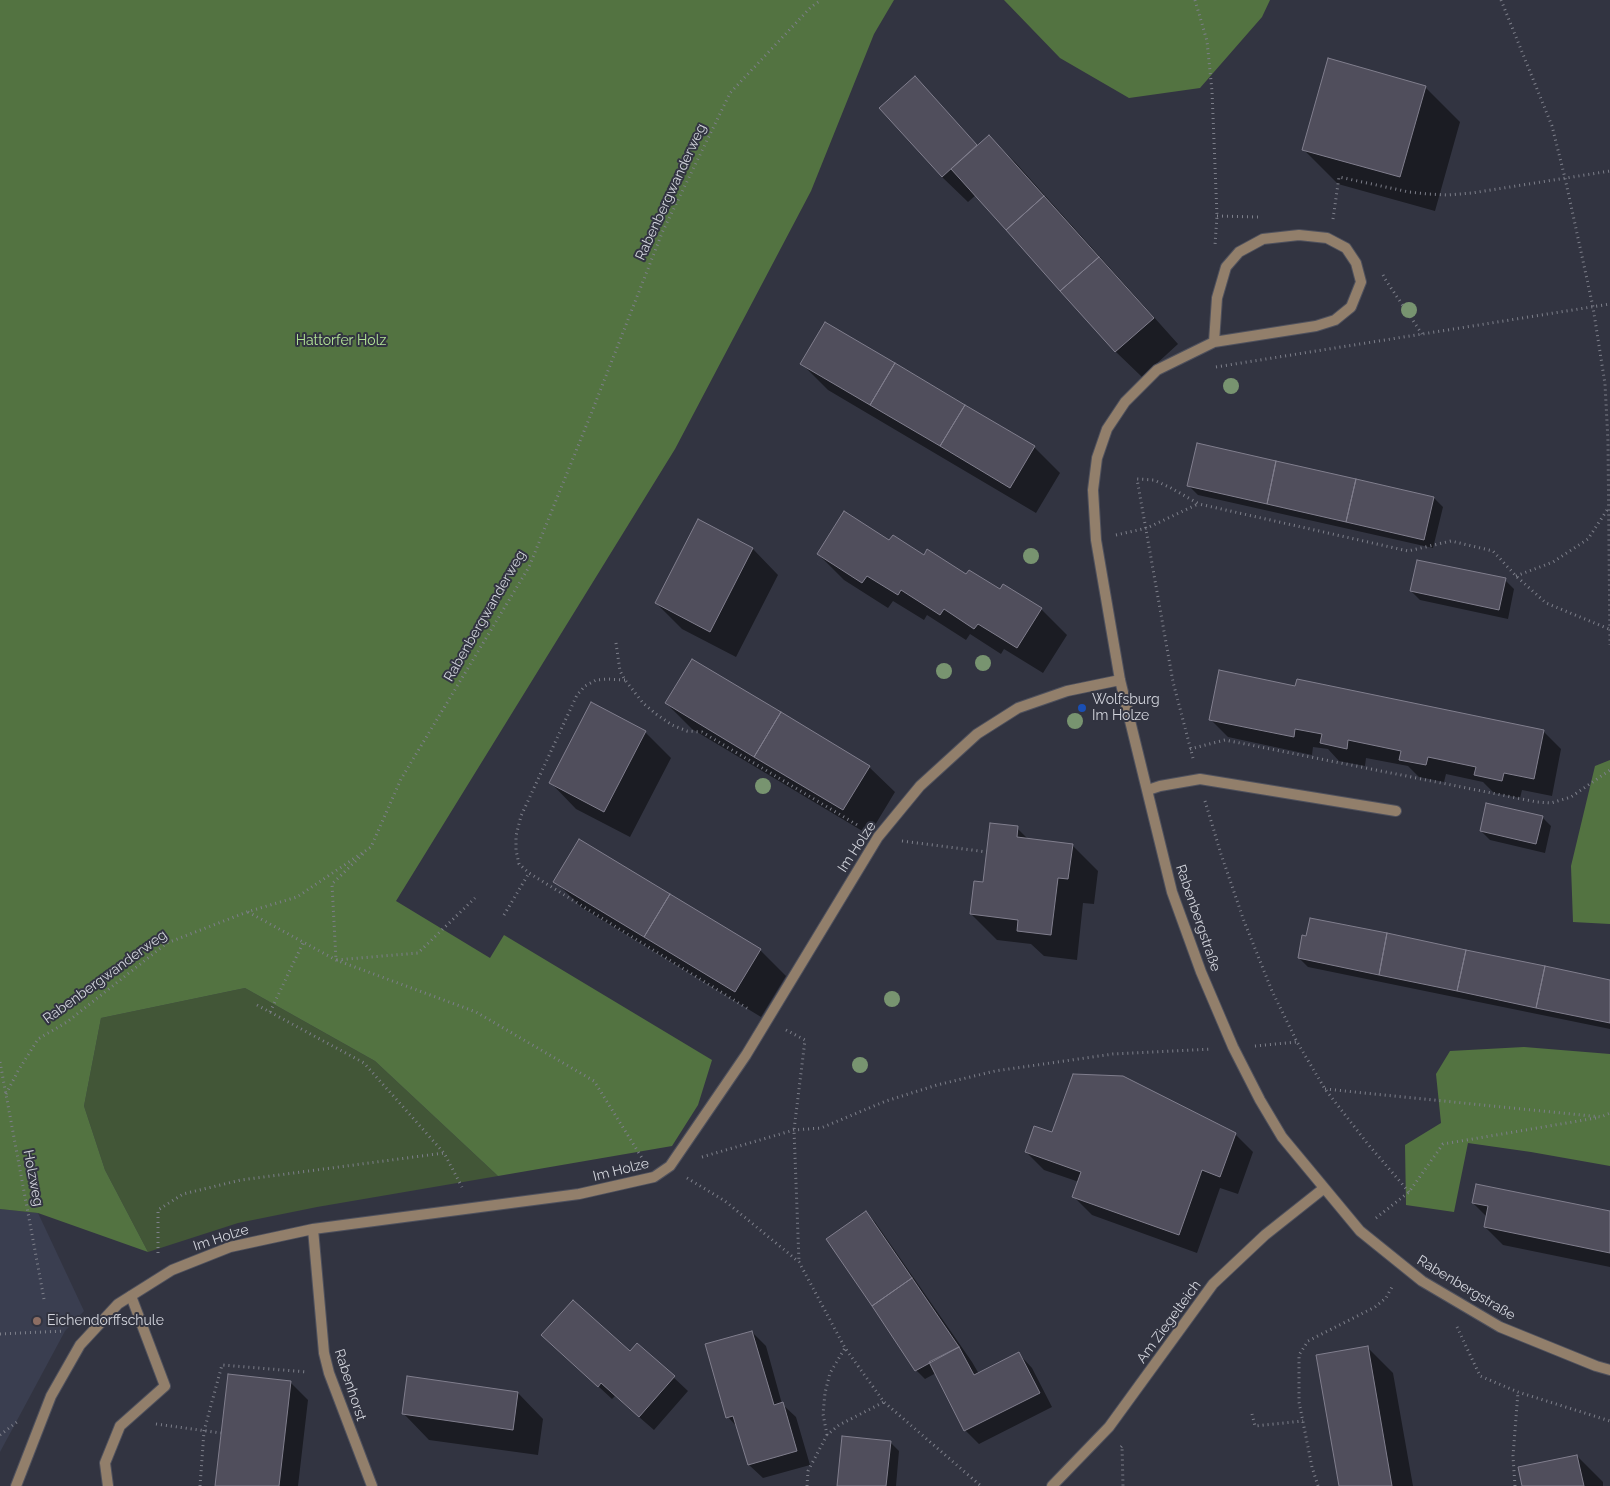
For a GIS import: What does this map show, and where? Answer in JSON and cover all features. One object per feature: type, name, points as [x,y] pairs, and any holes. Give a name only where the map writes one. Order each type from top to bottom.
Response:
[{"type":"street","name":"Rabenbergstraße","points":[[1214,342],[1217,298],[1226,266],[1239,252],[1263,240],[1299,235],[1327,238],[1346,248],[1356,263],[1361,282],[1351,307],[1336,320],[1316,326],[1214,342],[1158,370],[1125,402],[1107,429],[1097,458],[1093,490],[1096,540],[1120,680],[1172,892],[1202,972],[1233,1048],[1282,1137],[1360,1231],[1422,1281],[1500,1328],[1610,1370]]},
{"type":"street","name":"Im Holze","points":[[16,1486],[52,1396],[80,1345],[118,1304],[172,1270],[230,1247],[313,1229],[579,1194],[654,1178],[670,1166],[746,1055],[878,838],[920,786],[977,734],[1018,708],[1067,691],[1120,680]]},
{"type":"street","points":[[1148,790],[1200,779],[1396,811]]},
{"type":"street","name":"Am Ziegelteich","points":[[1052,1486],[1110,1427],[1213,1284],[1265,1235],[1323,1188]]},
{"type":"street","name":"Rabenhorst","points":[[313,1229],[324,1353],[329,1373],[372,1486]]},
{"type":"street","points":[[108,1486],[105,1463],[120,1426],[165,1386],[131,1296]]},
{"type":"path","name":"Rabenbergwanderweg","points":[[6,1094],[38,1039],[67,1022],[167,943],[248,912],[297,898],[371,846],[401,779],[529,567],[662,233],[730,93],[811,7],[821,0]]},
{"type":"path","points":[[1195,0],[1207,41],[1212,91],[1217,216],[1215,250]]},
{"type":"path","points":[[1501,0],[1552,126],[1565,178],[1592,308],[1605,384],[1610,506],[1610,645]]},
{"type":"path","points":[[1333,221],[1339,177],[1409,192],[1448,195],[1472,193],[1610,171]]},
{"type":"path","points":[[1210,368],[1610,304]]},
{"type":"path","points":[[1409,1192],[1367,1143],[1325,1089],[1297,1042],[1272,991],[1244,921],[1221,854],[1190,749],[1173,682],[1137,479],[1154,480],[1199,504],[1408,551],[1451,541],[1493,551],[1516,576],[1546,603],[1609,630]]},
{"type":"path","points":[[1096,540],[1147,528],[1199,504]]},
{"type":"path","points":[[1516,576],[1553,562],[1588,539],[1610,506]]},
{"type":"path","points":[[616,643],[620,671],[625,680],[643,703],[672,725],[687,731],[702,732],[878,838],[987,852]]},
{"type":"path","points":[[625,680],[596,680],[585,686],[577,695],[521,816],[516,836],[519,864],[529,873],[767,1021],[806,1040],[794,1130],[798,1262]]},
{"type":"path","points":[[1190,749],[1225,740],[1537,802],[1551,803],[1571,797],[1610,770]]},
{"type":"path","points":[[336,960],[332,884],[371,846]]},
{"type":"path","points":[[504,915],[529,873]]},
{"type":"path","points":[[336,960],[418,953],[475,898]]},
{"type":"path","points":[[248,912],[336,960],[476,1012],[594,1081],[654,1178]]},
{"type":"path","points":[[270,1012],[303,943]]},
{"type":"path","points":[[257,1005],[364,1063],[444,1153],[473,1208]]},
{"type":"path","points":[[670,1166],[794,1130],[821,1128],[912,1093],[995,1071],[1113,1054],[1233,1048],[1297,1042]]},
{"type":"path","name":"Holzweg","points":[[0,1062],[44,1299]]},
{"type":"path","points":[[1325,1089],[1601,1117]]},
{"type":"path","points":[[1360,1231],[1409,1192],[1443,1144],[1601,1117],[1610,1113]]},
{"type":"path","points":[[158,1278],[158,1210],[183,1194],[241,1180],[444,1153]]},
{"type":"path","points":[[670,1166],[725,1201],[798,1262],[845,1348],[884,1402],[981,1486]]},
{"type":"path","points":[[1318,1486],[1312,1467],[1299,1402],[1299,1355],[1308,1341],[1375,1307],[1386,1298],[1404,1266]]},
{"type":"path","points":[[1456,1325],[1480,1376],[1518,1392],[1610,1421]]},
{"type":"path","points":[[0,1334],[65,1331]]},
{"type":"path","points":[[827,1435],[823,1414],[825,1393],[830,1373],[845,1348]]},
{"type":"path","points":[[200,1486],[204,1431],[222,1365],[329,1373]]},
{"type":"path","points":[[1515,1486],[1513,1456],[1518,1392]]},
{"type":"path","points":[[807,1486],[808,1471],[827,1435],[839,1425],[884,1402]]},
{"type":"path","points":[[1252,1414],[1255,1426],[1303,1421]]},
{"type":"path","points":[[156,1424],[221,1433]]},
{"type":"path","points":[[1116,1452],[1122,1446],[1123,1486]]},
{"type":"shaded area","name":"Eichendorffschule","points":[[0,1209],[38,1213],[84,1311],[65,1331],[0,1452]]},
{"type":"green space","name":"Hattorfer Holz","points":[[0,0],[894,0],[874,34],[811,191],[675,449],[396,901],[490,958],[504,935],[712,1060],[698,1105],[672,1146],[498,1176],[375,1061],[245,988],[101,1018],[84,1106],[105,1170],[148,1252],[38,1213],[0,1209]]},
{"type":"green space","points":[[1004,0],[1270,0],[1262,17],[1200,88],[1129,98],[1060,58]]},
{"type":"green space","points":[[1610,760],[1610,924],[1573,922],[1571,866],[1595,766]]},
{"type":"green space","points":[[245,988],[375,1061],[498,1176],[317,1207],[238,1223],[148,1252],[105,1170],[84,1106],[101,1018]]},
{"type":"green space","points":[[1524,1047],[1610,1054],[1610,1166],[1468,1143],[1454,1212],[1406,1205],[1405,1145],[1441,1123],[1436,1074],[1450,1051]]},
{"type":"building","points":[[1328,58],[1426,86],[1400,177],[1302,150]]},
{"type":"building","points":[[915,76],[977,145],[942,177],[879,108]]},
{"type":"building","points":[[989,135],[1044,196],[1006,230],[951,169]]},
{"type":"building","points":[[1044,196],[1099,257],[1060,291],[1006,230]]},
{"type":"building","points":[[1099,257],[1154,318],[1115,352],[1060,291]]},
{"type":"building","points":[[825,322],[895,363],[870,405],[800,364]]},
{"type":"building","points":[[895,363],[965,405],[940,446],[870,405]]},
{"type":"building","points":[[965,405],[1035,446],[1010,488],[940,446]]},
{"type":"building","points":[[1197,443],[1276,461],[1267,504],[1187,486]]},
{"type":"building","points":[[1276,461],[1356,479],[1346,522],[1267,504]]},
{"type":"building","points":[[1356,479],[1434,497],[1424,540],[1346,522]]},
{"type":"building","points":[[844,511],[889,540],[893,535],[924,555],[927,549],[966,574],[969,570],[1000,589],[1003,584],[1042,608],[1017,648],[978,624],[974,629],[944,609],[940,615],[901,590],[898,595],[867,576],[862,583],[817,554]]},
{"type":"building","points":[[698,519],[753,548],[710,632],[655,603]]},
{"type":"building","points":[[1417,560],[1506,578],[1499,610],[1410,591]]},
{"type":"building","points":[[692,659],[781,712],[754,757],[665,703]]},
{"type":"building","points":[[1219,670],[1295,686],[1297,679],[1544,730],[1534,779],[1504,773],[1502,781],[1474,775],[1476,767],[1428,757],[1426,765],[1399,760],[1401,751],[1348,740],[1347,749],[1320,743],[1322,734],[1295,729],[1294,737],[1209,720]]},
{"type":"building","points":[[591,702],[646,731],[604,812],[549,783]]},
{"type":"building","points":[[781,712],[870,766],[843,810],[754,757]]},
{"type":"building","points":[[1486,803],[1543,816],[1536,844],[1480,831]]},
{"type":"building","points":[[990,823],[1018,826],[1017,837],[1073,844],[1068,879],[1058,878],[1051,935],[1017,931],[1018,920],[970,914],[974,881],[983,882]]},
{"type":"building","points":[[579,839],[670,894],[644,937],[553,882]]},
{"type":"building","points":[[670,894],[761,949],[735,992],[644,937]]},
{"type":"building","points":[[1310,918],[1387,933],[1379,975],[1298,958],[1302,935],[1306,936]]},
{"type":"building","points":[[1387,933],[1466,950],[1457,991],[1379,975]]},
{"type":"building","points":[[1466,950],[1545,966],[1536,1008],[1457,991]]},
{"type":"building","points":[[1545,966],[1610,980],[1610,1023],[1536,1008]]},
{"type":"building","points":[[1073,1074],[1123,1076],[1236,1133],[1220,1177],[1202,1170],[1179,1235],[1072,1197],[1081,1172],[1025,1152],[1034,1126],[1052,1132]]},
{"type":"building","points":[[1476,1184],[1610,1211],[1610,1253],[1484,1227],[1488,1206],[1472,1203]]},
{"type":"building","points":[[866,1211],[912,1278],[872,1306],[826,1239]]},
{"type":"building","points":[[912,1278],[959,1347],[915,1371],[872,1306]]},
{"type":"building","points":[[573,1300],[630,1351],[637,1343],[675,1376],[639,1417],[601,1383],[598,1387],[541,1335]]},
{"type":"building","points":[[752,1331],[774,1405],[783,1402],[797,1451],[748,1465],[733,1416],[726,1418],[705,1344]]},
{"type":"building","points":[[1368,1346],[1392,1486],[1339,1486],[1316,1355]]},
{"type":"building","points":[[959,1347],[974,1375],[1019,1352],[1040,1393],[964,1431],[929,1362]]},
{"type":"building","points":[[228,1374],[291,1381],[279,1486],[215,1486]]},
{"type":"building","points":[[407,1376],[518,1392],[513,1430],[402,1414]]},
{"type":"building","points":[[842,1436],[891,1441],[886,1486],[837,1486]]},
{"type":"building","points":[[1577,1455],[1584,1486],[1522,1486],[1518,1467]]},
{"type":"place","name":"Wolfsburg Im Holze","points":[[1082,708]]},
{"type":"place","name":"Eichendorffschule","points":[[37,1321]]}]
